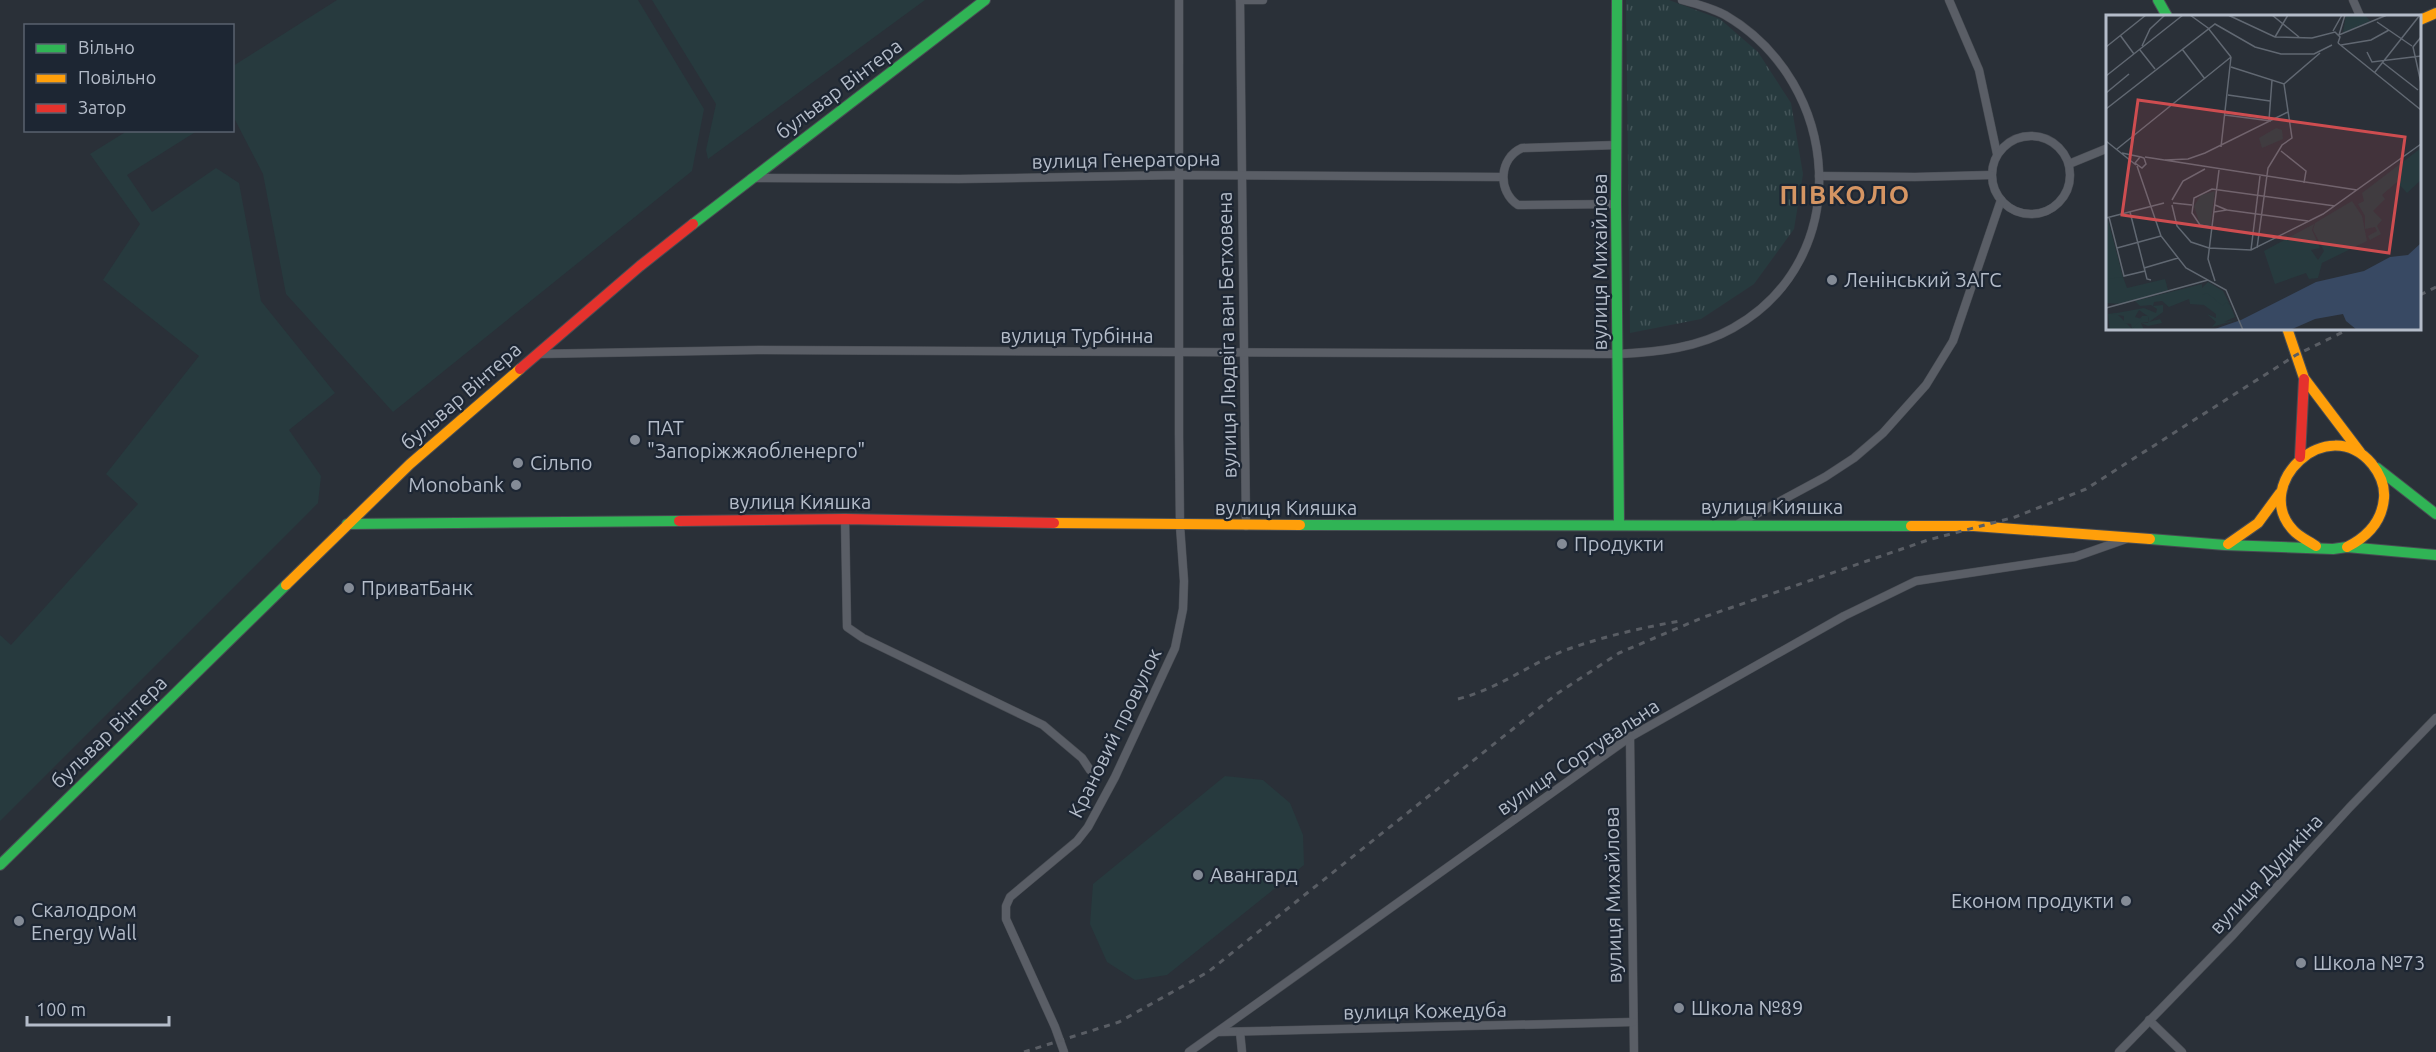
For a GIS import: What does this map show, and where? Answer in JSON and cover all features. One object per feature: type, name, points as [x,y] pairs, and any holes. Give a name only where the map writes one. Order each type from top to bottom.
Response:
[{"type":"street","name":"бульвар Вінтера","points":[[0,864],[410,464],[640,266],[751,178],[985,0]]},
{"type":"street","points":[[1179,0],[1180,526]]},
{"type":"street","points":[[1240,0],[1263,0]]},
{"type":"street","name":"вулиця Людвіга ван Бетховена","points":[[1240,0],[1246,526]]},
{"type":"street","name":"вулиця Михайлова","points":[[1617,0],[1619,524]]},
{"type":"street","name":"вулиця Турбінна","points":[[536,354],[758,350],[1619,354],[1659,352],[1701,342],[1734,327],[1765,304],[1790,275],[1809,243],[1819,205],[1819,176],[1813,130],[1807,110],[1784,70],[1767,48],[1724,15],[1682,0]]},
{"type":"street","points":[[1949,0],[1979,70],[1997,154],[1991,175],[1993,186],[2001,200],[2015,211],[2028,214],[2040,213],[2052,208],[2061,200],[2070,177],[2068,164],[2058,146],[2048,139],[2025,136],[2014,139],[1997,154]]},
{"type":"street","points":[[2158,0],[2166,15]]},
{"type":"street","points":[[2353,0],[2360,15]]},
{"type":"street","points":[[2421,20],[2436,13]]},
{"type":"street","points":[[1616,204],[1518,205],[1512,201],[1502,177],[1507,160],[1513,152],[1522,148],[1617,145]]},
{"type":"street","points":[[2068,164],[2106,149]]},
{"type":"street","name":"вулиця Генераторна","points":[[751,178],[959,179],[1178,175],[1502,177]]},
{"type":"street","points":[[1819,176],[1991,175]]},
{"type":"street","points":[[1737,525],[1825,477],[1854,458],[1883,433],[1926,385],[1953,341],[2001,200]]},
{"type":"street","points":[[2288,330],[2304,378],[2337,425],[2362,455],[2436,514]]},
{"type":"street","points":[[2300,457],[2304,378]]},
{"type":"street","points":[[2225,545],[2243,537],[2271,510],[2290,467],[2300,457],[2315,449],[2331,446],[2347,448],[2362,455]]},
{"type":"street","points":[[2347,547],[2362,540],[2374,528],[2382,513],[2383,488],[2373,464]]},
{"type":"street","points":[[2280,492],[2281,507],[2286,521],[2306,542],[2333,549],[2347,547],[2436,555]]},
{"type":"street","points":[[845,519],[847,627],[863,638],[1043,725],[1082,758],[1090,770]]},
{"type":"street","name":"вулиця Кияшка","points":[[347,524],[845,519],[1180,526],[1619,524],[1974,526],[2225,545],[2319,547]]},
{"type":"street","name":"Крановий провулок","points":[[1064,1052],[1006,919],[1006,906],[1010,897],[1077,841],[1088,826],[1115,777],[1175,648],[1183,609],[1180,526]]},
{"type":"street","name":"вулиця Сортувальна","points":[[1189,1052],[1630,737],[1844,616],[1916,581],[2075,557],[2128,538]]},
{"type":"street","name":"вулиця Дудикіна","points":[[2119,1052],[2232,936],[2350,807],[2436,718]]},
{"type":"street","name":"вулиця Михайлова","points":[[1630,737],[1634,1052]]},
{"type":"street","points":[[2149,1020],[2182,1052]]},
{"type":"street","name":"вулиця Кожедуба","points":[[1217,1032],[1633,1022]]},
{"type":"street","points":[[1240,1032],[1242,1052]]},
{"type":"green space","points":[[337,0],[638,0],[704,109],[692,171],[393,412],[286,294],[263,174],[234,118],[234,65]]},
{"type":"green space","points":[[652,0],[925,0],[708,159],[706,150],[716,104]]},
{"type":"green space","points":[[1626,0],[1669,0],[1720,19],[1758,52],[1791,103],[1803,174],[1794,229],[1754,284],[1701,319],[1630,333]]},
{"type":"green space","points":[[125,132],[195,132],[127,175],[152,212],[216,168],[239,183],[261,301],[335,393],[289,430],[321,476],[318,503],[0,821],[0,635],[11,645],[138,504],[106,474],[199,356],[103,280],[140,224],[90,154]]},
{"type":"green space","name":"Авангард","points":[[1225,776],[1263,780],[1290,803],[1303,835],[1304,865],[1167,975],[1135,980],[1107,962],[1090,924],[1093,884]]},
{"type":"railway","points":[[2421,294],[2436,287]]},
{"type":"railway","points":[[1024,1052],[1119,1022],[1208,972],[1558,693],[1619,653],[1704,617],[1928,540],[2015,517],[2086,489],[2296,355],[2347,330]]},
{"type":"railway","points":[[1458,699],[1487,689],[1563,651],[1621,633],[1680,621]]},
{"type":"traffic: fast","points":[[693,224],[985,0]]},
{"type":"traffic: fast","points":[[1617,0],[1619,524]]},
{"type":"traffic: fast","points":[[2158,0],[2166,15]]},
{"type":"traffic: fast","points":[[2377,468],[2436,514]]},
{"type":"traffic: fast","points":[[347,524],[679,521]]},
{"type":"traffic: fast","points":[[1300,525],[1911,526]]},
{"type":"traffic: fast","points":[[2150,539],[2225,545],[2333,549],[2347,547],[2436,555]]},
{"type":"traffic: fast","points":[[0,865],[286,585]]},
{"type":"traffic: slow","points":[[2421,20],[2436,13]]},
{"type":"traffic: slow","points":[[2288,330],[2304,378],[2360,452]]},
{"type":"traffic: slow","points":[[286,585],[410,464],[520,369]]},
{"type":"traffic: slow","points":[[2316,546],[2293,530],[2282,512],[2281,493],[2288,475],[2300,460],[2316,450],[2335,446],[2354,450],[2372,464],[2380,476],[2384,489],[2383,507],[2377,521],[2367,533],[2347,547]]},
{"type":"traffic: slow","points":[[2228,544],[2258,523],[2280,493]]},
{"type":"traffic: slow","points":[[1054,523],[1300,525]]},
{"type":"traffic: slow","points":[[1911,526],[1974,526],[2150,539]]},
{"type":"traffic: jam","points":[[520,369],[640,266],[693,224]]},
{"type":"traffic: jam","points":[[2300,457],[2304,379]]},
{"type":"traffic: jam","points":[[679,521],[845,519],[1054,523]]},
{"type":"place","name":"Ленінський ЗАГС","points":[[1832,280]]},
{"type":"place","name":"ПАТ \"Запоріжжяобленерго\"","points":[[635,440]]},
{"type":"place","name":"Сільпо","points":[[518,463]]},
{"type":"place","name":"Monobank","points":[[516,485]]},
{"type":"place","name":"Продукти","points":[[1562,544]]},
{"type":"place","name":"ПриватБанк","points":[[349,588]]},
{"type":"place","name":"Авангард","points":[[1198,875]]},
{"type":"place","name":"Економ продукти","points":[[2126,901]]},
{"type":"place","name":"Скалодром Energy Wall","points":[[19,921]]},
{"type":"place","name":"Школа №73","points":[[2301,963]]},
{"type":"place","name":"Школа №89","points":[[1679,1008]]},
{"type":"district","name":"ПІВКОЛО","points":[[1845,195]]}]
